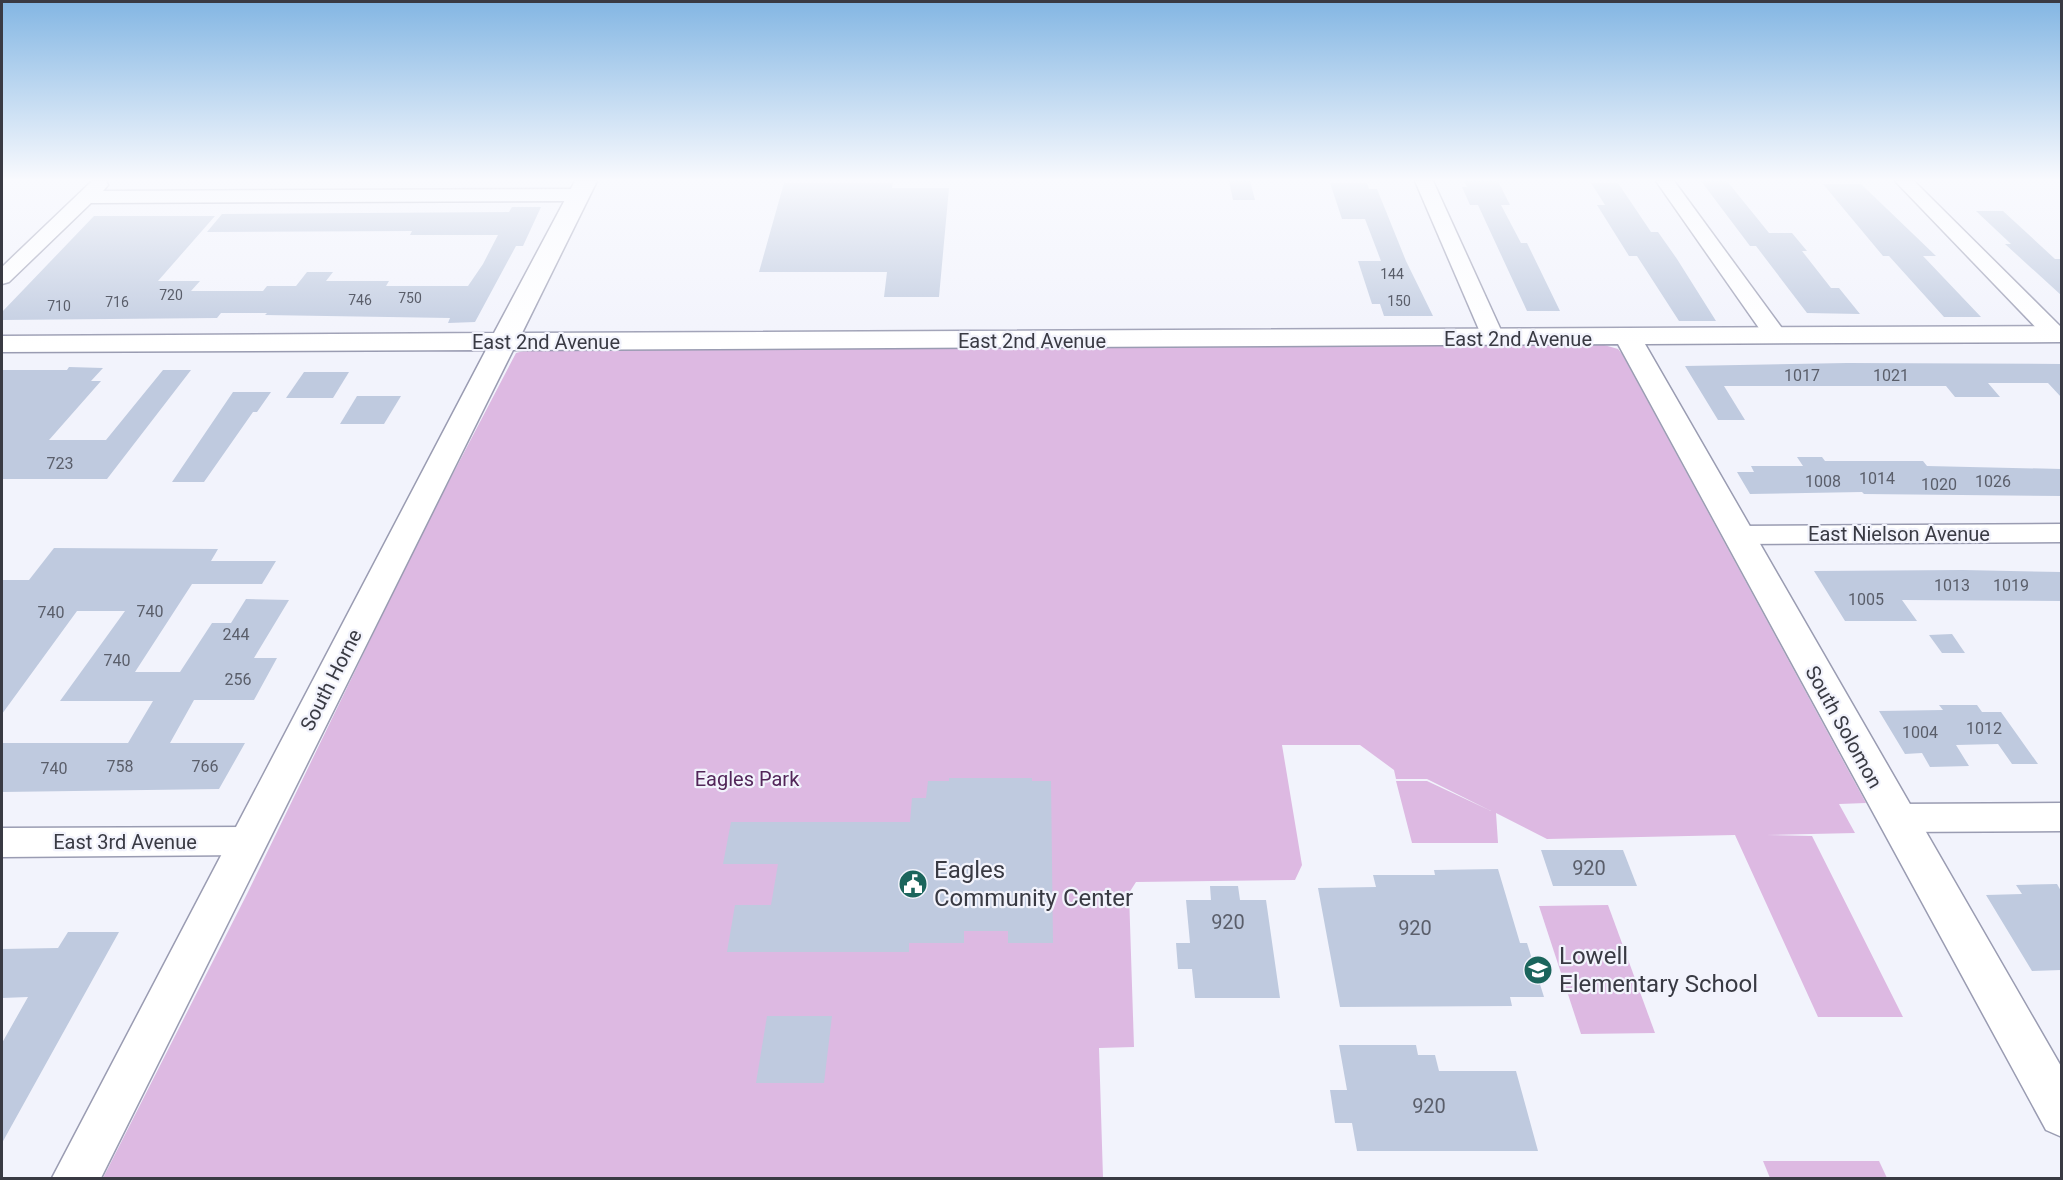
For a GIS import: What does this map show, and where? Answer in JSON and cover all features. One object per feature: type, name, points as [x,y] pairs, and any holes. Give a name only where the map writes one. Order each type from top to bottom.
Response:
[{"type":"street","points":[[2,278],[46,236]]},
{"type":"street","name":"South Horne","points":[[76,1179],[558,236]]},
{"type":"street","points":[[1448,236],[1494,339]]},
{"type":"street","points":[[1704,236],[1776,336]]},
{"type":"street","points":[[1959,236],[2058,334]]},
{"type":"street","name":"East 2nd Avenue","points":[[2,344],[1494,339],[2058,334]]},
{"type":"street","name":"South Solomon","points":[[1628,338],[2061,1114]]},
{"type":"street","name":"East Nielson Avenue","points":[[1737,535],[2061,533]]},
{"type":"street","points":[[1894,818],[2061,817]]},
{"type":"street","name":"East 3rd Avenue","points":[[2,843],[248,841]]},
{"type":"green space","name":"Eagles Park","points":[[1604,345],[1618,349],[1622,354],[1866,803],[1839,804],[1855,833],[1766,835],[1812,836],[1903,1017],[1818,1017],[1735,835],[1547,839],[1496,813],[1498,843],[1412,843],[1396,781],[1427,781],[1491,811],[1427,779],[1396,779],[1394,770],[1360,745],[1282,745],[1302,865],[1295,880],[1136,882],[1129,893],[1134,1047],[1099,1048],[1103,1178],[103,1178],[247,894],[421,535],[516,353],[527,350]]},
{"type":"green space","points":[[1608,905],[1655,1033],[1581,1034],[1539,906]]},
{"type":"green space","points":[[1763,1161],[1879,1161],[1887,1178],[1770,1178]]},
{"type":"building","points":[[75,236],[197,236],[158,281],[200,281],[191,291],[263,291],[267,286],[296,286],[307,272],[333,272],[326,281],[389,281],[386,286],[468,286],[497,236],[528,236],[523,246],[516,246],[475,322],[448,323],[450,318],[265,315],[267,313],[221,313],[217,318],[2,320],[2,312]]},
{"type":"building","points":[[769,236],[945,236],[939,297],[884,297],[887,272],[759,272]]},
{"type":"building","points":[[1372,236],[1396,236],[1433,316],[1384,316],[1380,304],[1372,304],[1358,261],[1381,261]]},
{"type":"building","points":[[1492,236],[1517,236],[1521,243],[1527,243],[1560,311],[1527,311]]},
{"type":"building","points":[[1616,236],[1661,236],[1716,321],[1679,321],[1637,256],[1629,256]]},
{"type":"building","points":[[1743,236],[1795,236],[1807,251],[1802,251],[1831,288],[1839,288],[1860,314],[1807,313],[1756,246],[1750,246]]},
{"type":"building","points":[[1866,236],[1915,236],[1936,256],[1923,256],[1981,317],[1944,317],[1889,256],[1883,256]]},
{"type":"building","points":[[2003,236],[2030,236],[2055,259],[2061,259],[2061,295],[2005,244],[2011,244]]},
{"type":"building","points":[[1847,363],[2061,364],[2061,397],[2048,383],[1988,383],[2000,397],[1955,397],[1946,386],[1724,386],[1745,420],[1718,420],[1685,366]]},
{"type":"building","points":[[69,367],[103,368],[91,381],[101,381],[49,440],[106,440],[163,370],[191,370],[107,479],[2,479],[2,370],[67,370]]},
{"type":"building","points":[[304,372],[349,372],[333,398],[286,398]]},
{"type":"building","points":[[233,392],[271,392],[257,412],[253,412],[204,482],[172,482]]},
{"type":"building","points":[[357,396],[401,396],[384,424],[340,424]]},
{"type":"building","points":[[1797,457],[1822,457],[1825,461],[1923,461],[1927,466],[2061,469],[2061,496],[1864,494],[1862,492],[1750,494],[1737,472],[1754,472],[1751,466],[1803,466]]},
{"type":"building","points":[[54,548],[218,549],[211,561],[276,561],[262,584],[192,584],[135,672],[180,672],[212,623],[231,623],[246,599],[289,600],[254,658],[277,658],[254,700],[194,700],[170,743],[245,743],[219,789],[2,792],[2,743],[128,743],[153,701],[60,701],[125,611],[77,611],[2,714],[2,580],[29,580]]},
{"type":"building","points":[[1814,571],[2061,572],[2061,601],[1902,600],[1917,621],[1845,621]]},
{"type":"building","points":[[1952,634],[1965,653],[1942,653],[1929,635]]},
{"type":"building","points":[[1939,705],[1977,705],[1982,712],[2001,712],[2038,764],[2012,764],[1998,744],[1956,745],[1969,766],[1930,767],[1922,753],[1905,754],[1879,711],[1943,710]]},
{"type":"building","name":"Eagles Community Center","points":[[949,778],[1032,778],[1032,781],[1051,781],[1053,943],[1008,943],[1008,931],[964,931],[964,943],[909,943],[909,952],[727,952],[735,905],[771,905],[778,864],[723,864],[731,822],[910,822],[912,798],[926,798],[928,781],[949,781]]},
{"type":"building","points":[[1541,850],[1623,850],[1637,886],[1553,886]]},
{"type":"building","points":[[1498,869],[1520,943],[1527,943],[1544,997],[1510,997],[1512,1006],[1340,1007],[1318,888],[1376,887],[1373,875],[1435,875],[1434,870]]},
{"type":"building","points":[[2057,884],[2061,891],[2061,970],[2032,971],[1986,895],[2022,894],[2016,885]]},
{"type":"building","points":[[1210,886],[1238,886],[1240,900],[1266,900],[1280,998],[1195,998],[1192,969],[1178,969],[1176,943],[1190,943],[1186,900],[1211,900]]},
{"type":"building","points":[[68,932],[119,932],[2,1143],[2,1043],[28,997],[2,998],[2,949],[58,948]]},
{"type":"building","points":[[767,1016],[832,1016],[824,1083],[756,1083]]},
{"type":"building","points":[[1339,1045],[1416,1045],[1418,1055],[1435,1055],[1439,1071],[1516,1071],[1538,1151],[1357,1151],[1352,1123],[1335,1123],[1330,1090],[1347,1090]]},
{"type":"place","name":"Eagles Community Center","points":[[913,884]]},
{"type":"place","name":"Lowell Elementary School","points":[[1538,970]]}]
